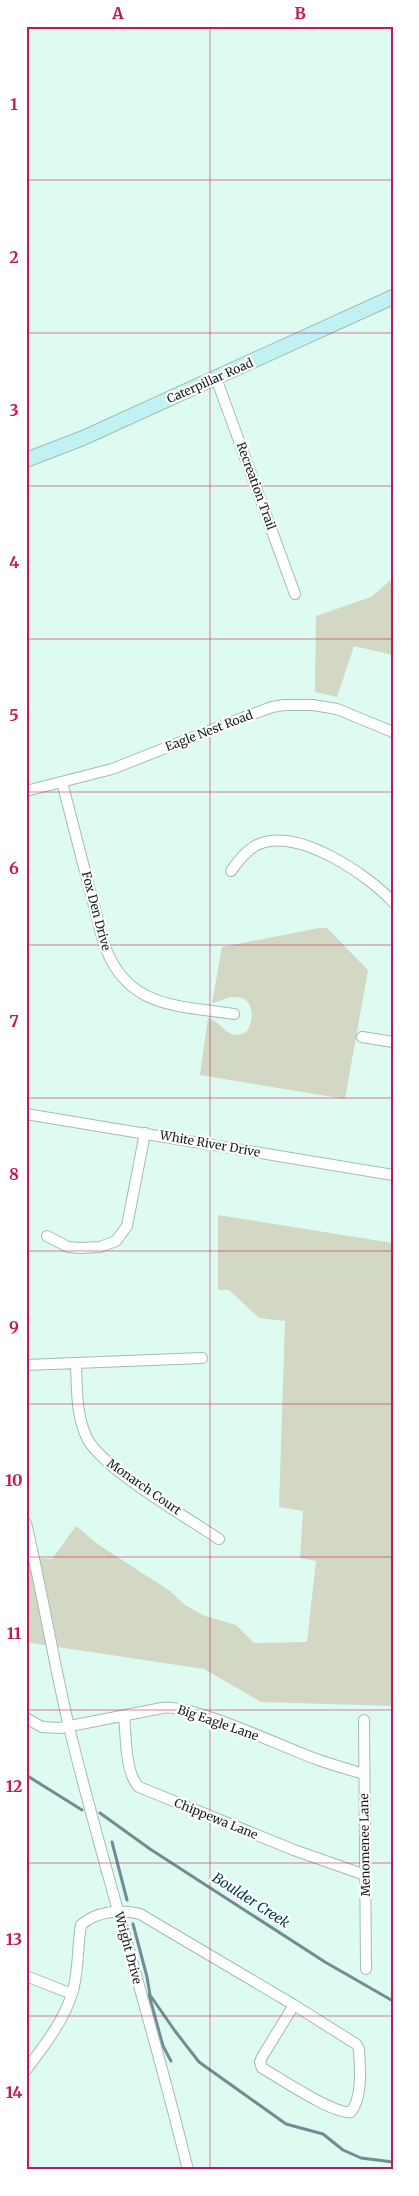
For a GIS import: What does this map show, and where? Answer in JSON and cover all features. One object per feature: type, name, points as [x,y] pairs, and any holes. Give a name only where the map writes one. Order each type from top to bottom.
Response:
[{"type":"street","name":"Caterpillar Road","points":[[26,460],[83,438],[393,297]]},
{"type":"street","name":"Recreation Trail","points":[[216,378],[295,594]]},
{"type":"street","name":"Eagle Nest Road","points":[[26,792],[112,769],[242,718],[272,707],[284,705],[313,705],[337,709],[393,732]]},
{"type":"street","name":"Fox Den Drive","points":[[62,782],[102,941],[116,971],[140,994],[150,998],[175,1005],[234,1014]]},
{"type":"street","points":[[231,871],[242,857],[258,844],[285,842],[317,851],[345,864],[363,875],[393,902]]},
{"type":"street","points":[[362,1037],[393,1042]]},
{"type":"street","name":"White River Drive","points":[[26,1114],[393,1175]]},
{"type":"street","points":[[47,1236],[68,1247],[80,1248],[100,1247],[116,1241],[127,1226],[145,1133]]},
{"type":"street","points":[[26,1365],[202,1358]]},
{"type":"street","name":"Monarch Court","points":[[76,1364],[80,1418],[86,1435],[96,1452],[114,1468],[219,1540]]},
{"type":"street","name":"Wright Drive","points":[[26,1522],[69,1726],[173,2108],[188,2170]]},
{"type":"street","name":"Big Eagle Lane","points":[[26,1718],[45,1728],[69,1726],[169,1707],[178,1707],[317,1759],[364,1774]]},
{"type":"street","name":"Chippewa Lane","points":[[124,1715],[130,1772],[139,1787],[294,1850],[365,1875]]},
{"type":"street","name":"Menomenee Lane","points":[[364,1720],[366,1969]]},
{"type":"street","points":[[26,2070],[54,2032],[72,1994],[77,1971],[81,1925],[92,1917],[118,1911],[131,1911],[149,1918],[294,2005],[356,2044],[359,2049],[358,2094],[351,2112],[340,2112],[262,2068],[260,2062],[262,2057],[294,2005]]},
{"type":"street","points":[[26,1976],[72,1994]]},
{"type":"green space","points":[[393,578],[393,655],[354,646],[337,697],[315,692],[316,616],[371,597]]},
{"type":"green space","points":[[327,928],[368,970],[345,1099],[200,1075],[208,1018],[235,1035],[247,1031],[252,1015],[249,1004],[241,998],[229,997],[212,1003],[222,947]]},
{"type":"green space","points":[[218,1215],[393,1243],[393,1706],[261,1702],[204,1669],[31,1643],[26,1640],[26,1557],[52,1559],[76,1526],[99,1545],[170,1591],[185,1605],[205,1616],[236,1625],[254,1643],[307,1642],[316,1561],[300,1558],[303,1511],[279,1507],[285,1321],[259,1318],[229,1290],[218,1290]]},
{"type":"waterway","name":"Boulder Creek","points":[[26,1775],[82,1810]]},
{"type":"waterway","name":"Boulder Creek","points":[[100,1813],[150,1849],[325,1962],[393,2001]]},
{"type":"waterway","points":[[112,1842],[127,1900]]},
{"type":"waterway","points":[[133,1924],[150,1995],[199,2062],[286,2124],[323,2134],[343,2150],[361,2158],[393,2162]]},
{"type":"waterway","points":[[149,1995],[163,2046],[171,2061]]}]
